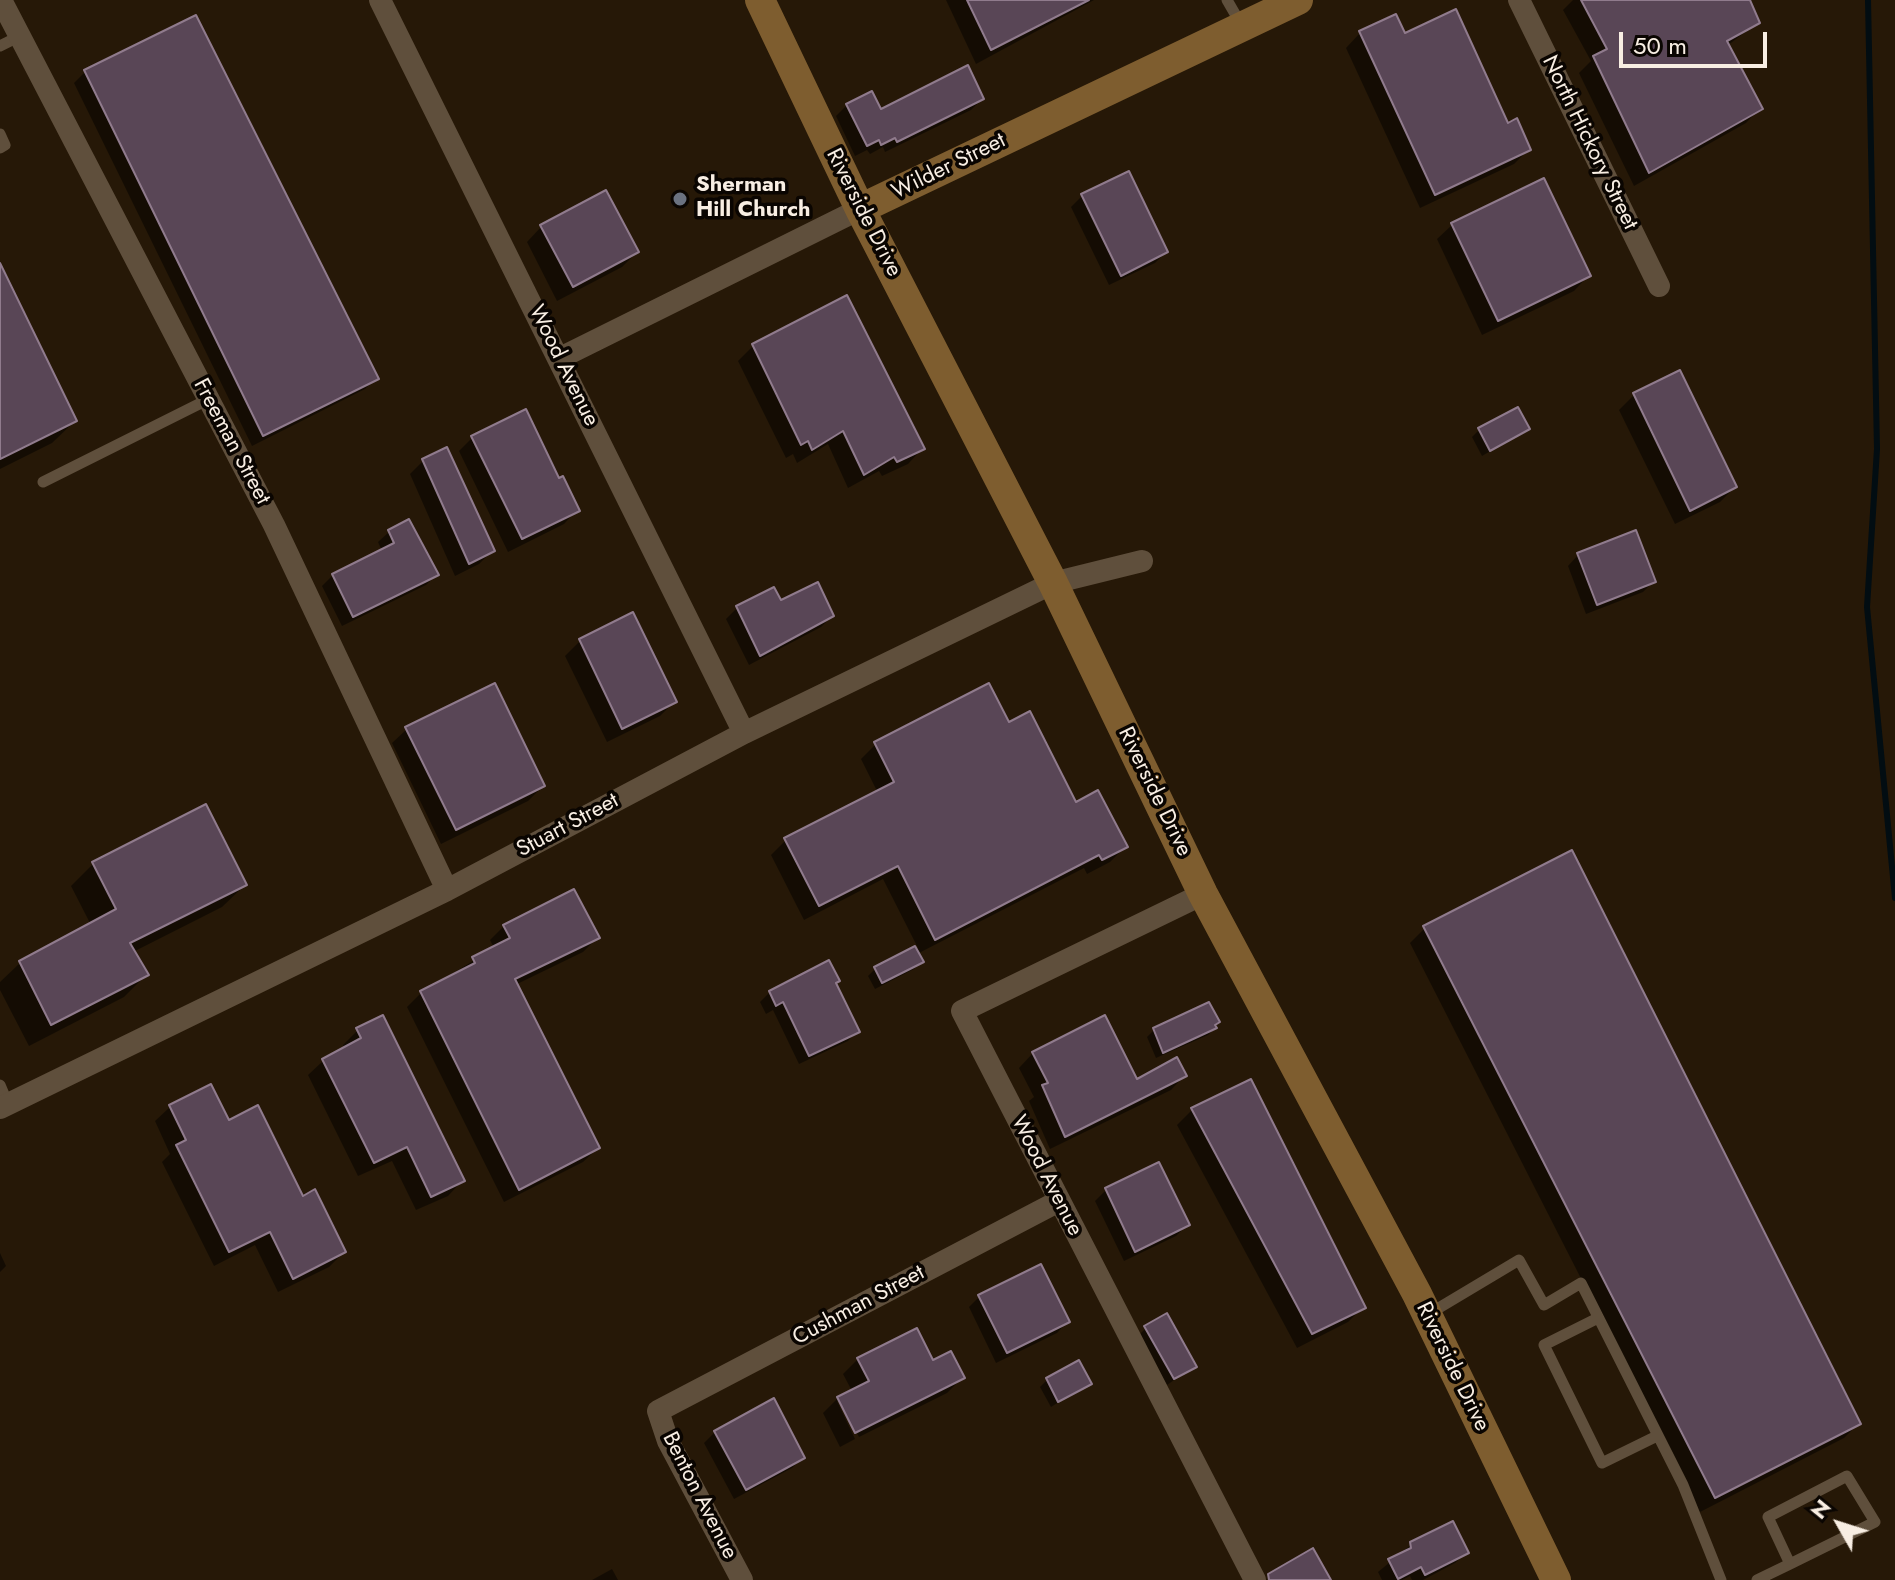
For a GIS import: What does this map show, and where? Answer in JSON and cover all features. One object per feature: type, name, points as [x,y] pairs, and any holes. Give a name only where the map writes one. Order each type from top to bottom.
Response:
[{"type":"street","name":"Freeman Street","points":[[1,0],[10,41],[209,399],[274,525],[447,890]]},
{"type":"street","name":"Wood Avenue","points":[[380,0],[744,733]]},
{"type":"street","name":"Riverside Drive","points":[[760,0],[860,209],[1053,583],[1203,894],[1427,1315],[1556,1580]]},
{"type":"street","name":"Wilder Street","points":[[560,358],[860,209],[1298,0]]},
{"type":"street","name":"North Hickory Street","points":[[1519,0],[1659,286]]},
{"type":"street","name":"Stuart Street","points":[[3,1099],[447,890],[744,733],[1053,583],[1142,561]]},
{"type":"street","name":"Wood Avenue","points":[[1203,894],[962,1011],[1255,1580]]},
{"type":"street","name":"Cushman Street","points":[[658,1411],[1059,1201]]},
{"type":"street","name":"Benton Avenue","points":[[658,1411],[668,1441],[742,1580]]},
{"type":"lane","points":[[1227,0],[1242,27]]},
{"type":"lane","points":[[0,134],[5,145],[0,148]]},
{"type":"lane","points":[[43,482],[209,399]]},
{"type":"lane","points":[[1427,1315],[1519,1260],[1544,1305],[1581,1283],[1683,1485],[1721,1580]]},
{"type":"lane","points":[[1598,1318],[1544,1345],[1602,1463],[1657,1436]]},
{"type":"lane","points":[[1757,1580],[1790,1564],[1875,1522],[1847,1476],[1768,1517],[1790,1564]]},
{"type":"building","points":[[967,0],[1089,0],[991,50]]},
{"type":"building","points":[[1581,0],[1750,0],[1760,23],[1727,41],[1763,109],[1649,173],[1593,56],[1607,49]]},
{"type":"building","points":[[1456,9],[1508,123],[1517,118],[1531,150],[1435,195],[1359,31],[1396,14],[1405,33]]},
{"type":"building","points":[[196,15],[379,379],[263,436],[84,70]]},
{"type":"building","points":[[968,65],[984,99],[897,142],[895,138],[881,145],[879,140],[867,146],[846,104],[872,91],[881,109]]},
{"type":"building","points":[[1129,171],[1168,252],[1121,276],[1081,194]]},
{"type":"building","points":[[1544,178],[1591,276],[1498,321],[1451,223]]},
{"type":"building","points":[[606,190],[639,252],[573,287],[540,225]]},
{"type":"building","points":[[0,263],[77,421],[0,459]]},
{"type":"building","points":[[847,295],[925,449],[897,462],[894,457],[864,475],[843,431],[812,450],[808,441],[801,445],[752,344]]},
{"type":"building","points":[[1680,370],[1737,487],[1690,511],[1633,393]]},
{"type":"building","points":[[1518,407],[1530,429],[1490,451],[1478,428]]},
{"type":"building","points":[[526,409],[559,478],[563,476],[580,511],[522,539],[471,436]]},
{"type":"building","points":[[447,447],[495,551],[469,564],[422,459]]},
{"type":"building","points":[[409,519],[439,575],[353,617],[332,574],[394,543],[388,530]]},
{"type":"building","points":[[1636,530],[1656,582],[1597,605],[1577,553]]},
{"type":"building","points":[[818,582],[834,616],[760,656],[736,606],[774,587],[781,600]]},
{"type":"building","points":[[633,612],[677,702],[622,729],[579,639]]},
{"type":"building","points":[[495,683],[545,786],[456,830],[405,727]]},
{"type":"building","points":[[989,683],[1009,722],[1030,711],[1076,802],[1098,790],[1128,847],[1102,860],[1099,855],[935,940],[898,866],[819,906],[784,838],[894,782],[874,742]]},
{"type":"building","points":[[206,804],[247,885],[130,943],[149,975],[51,1025],[19,961],[116,909],[92,862]]},
{"type":"building","points":[[1572,850],[1861,1424],[1715,1498],[1423,926]]},
{"type":"building","points":[[574,889],[600,938],[515,979],[600,1148],[519,1190],[420,991],[475,963],[472,957],[510,938],[503,925]]},
{"type":"building","points":[[915,946],[924,962],[882,983],[874,967]]},
{"type":"building","points":[[829,960],[840,981],[836,983],[860,1032],[809,1056],[783,1002],[776,1006],[769,991]]},
{"type":"building","points":[[1209,1002],[1220,1022],[1215,1025],[1217,1028],[1163,1053],[1153,1028]]},
{"type":"building","points":[[383,1015],[465,1181],[431,1197],[407,1147],[374,1163],[322,1059],[361,1038],[356,1028]]},
{"type":"building","points":[[1105,1015],[1137,1079],[1177,1057],[1187,1076],[1065,1137],[1042,1085],[1048,1083],[1032,1052]]},
{"type":"building","points":[[1251,1079],[1366,1308],[1312,1334],[1191,1108]]},
{"type":"building","points":[[211,1084],[229,1120],[258,1105],[303,1196],[315,1189],[346,1252],[293,1279],[270,1232],[229,1252],[176,1145],[186,1140],[169,1105]]},
{"type":"building","points":[[1159,1162],[1190,1225],[1135,1252],[1105,1188]]},
{"type":"building","points":[[1041,1264],[1070,1322],[1007,1353],[978,1295]]},
{"type":"building","points":[[1167,1313],[1197,1367],[1174,1379],[1144,1326]]},
{"type":"building","points":[[917,1328],[933,1360],[951,1351],[965,1378],[855,1433],[837,1397],[869,1381],[857,1358]]},
{"type":"building","points":[[1079,1360],[1092,1384],[1058,1402],[1046,1378]]},
{"type":"building","points":[[774,1398],[805,1458],[746,1490],[714,1431]]},
{"type":"building","points":[[1453,1521],[1469,1553],[1425,1575],[1421,1567],[1398,1579],[1388,1559],[1411,1548],[1410,1542]]},
{"type":"building","points":[[1313,1548],[1331,1580],[1269,1580],[1268,1574]]},
{"type":"waterway","points":[[1868,0],[1877,449],[1867,607],[1895,898]]},
{"type":"place","name":"Sherman Hill Church","points":[[680,199]]}]
